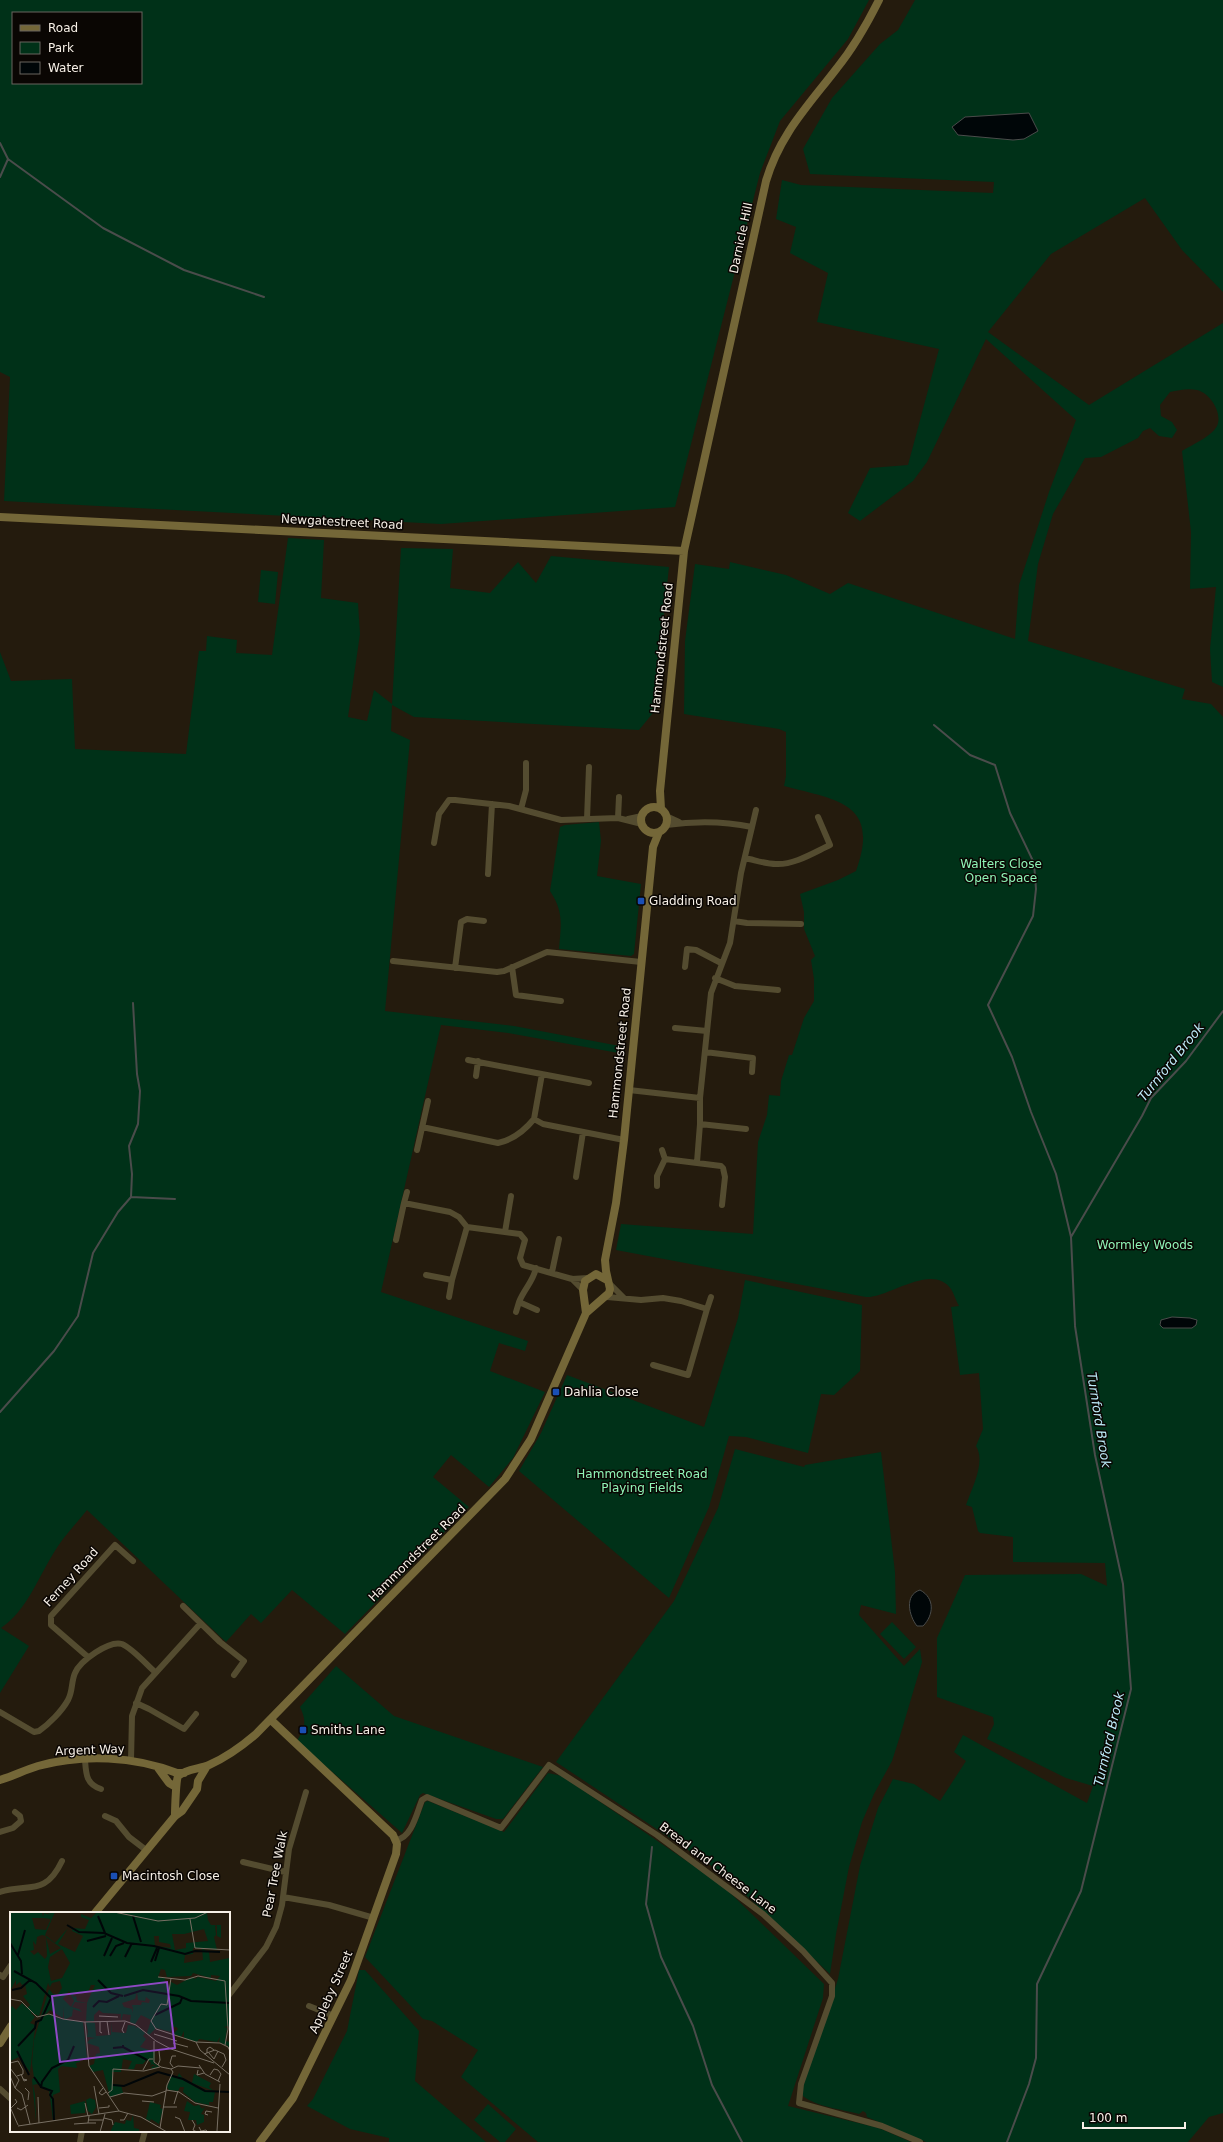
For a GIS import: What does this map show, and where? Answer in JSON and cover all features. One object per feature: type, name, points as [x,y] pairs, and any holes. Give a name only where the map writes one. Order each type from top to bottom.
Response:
[{"type":"street","name":"Darnicle Hill","points":[[692,509],[729,352],[760,205],[772,161],[791,126],[848,54],[879,0]]},
{"type":"street","name":"Hammondstreet Road","points":[[661,809],[660,791],[684,551],[692,509]]},
{"type":"street","name":"Newgatestreet Road","points":[[0,517],[684,551]]},
{"type":"street","points":[[521,809],[526,790],[526,763]]},
{"type":"street","points":[[587,819],[589,767]]},
{"type":"street","name":"Hammondstreet Road","points":[[653,847],[648,831],[642,820],[644,812],[652,807],[660,791]]},
{"type":"street","points":[[618,818],[619,797]]},
{"type":"street","points":[[434,843],[439,814],[449,800],[492,804],[521,809],[561,820],[618,818],[642,820]]},
{"type":"street","points":[[488,874],[492,804]]},
{"type":"street","points":[[652,807],[661,809],[666,816],[679,822]]},
{"type":"street","points":[[697,1162],[700,1124],[700,1098],[710,993],[721,963],[729,947],[745,858],[756,810]]},
{"type":"street","points":[[666,816],[666,825],[679,822],[728,822],[752,827]]},
{"type":"street","points":[[745,858],[768,864],[782,864],[794,861],[830,845],[818,817]]},
{"type":"street","name":"Hammondstreet Road","points":[[186,1772],[200,1766],[207,1766],[242,1746],[271,1720],[505,1479],[531,1439],[586,1313],[598,1301],[607,1297],[609,1293],[605,1260],[616,1203],[624,1140],[653,847],[659,832],[666,825]]},
{"type":"street","points":[[648,831],[659,832]]},
{"type":"street","points":[[455,968],[461,922],[467,919],[484,921]]},
{"type":"street","points":[[734,921],[747,923],[801,924]]},
{"type":"street","points":[[685,967],[687,949],[696,950],[721,963]]},
{"type":"street","points":[[393,961],[497,972],[552,952],[641,962]]},
{"type":"street","points":[[512,967],[516,995],[561,1001]]},
{"type":"street","points":[[715,978],[735,986],[778,990]]},
{"type":"street","points":[[674,1028],[707,1031]]},
{"type":"street","points":[[704,1052],[754,1058],[752,1072]]},
{"type":"street","points":[[468,1060],[589,1082]]},
{"type":"street","points":[[476,1076],[478,1061]]},
{"type":"street","points":[[422,1127],[498,1143],[510,1140],[534,1119],[542,1074]]},
{"type":"street","points":[[628,1090],[700,1098]]},
{"type":"street","points":[[417,1150],[428,1101]]},
{"type":"street","points":[[534,1119],[543,1124],[624,1140]]},
{"type":"street","points":[[700,1124],[746,1129]]},
{"type":"street","points":[[576,1177],[583,1132]]},
{"type":"street","points":[[657,1186],[658,1176],[665,1159],[662,1150]]},
{"type":"street","points":[[665,1159],[721,1166],[725,1177],[722,1205]]},
{"type":"street","points":[[396,1240],[407,1192]]},
{"type":"street","points":[[505,1232],[511,1196]]},
{"type":"street","points":[[404,1203],[450,1212],[459,1218],[467,1227],[505,1232],[524,1237],[525,1242],[521,1262],[536,1268],[572,1278],[592,1276],[608,1282],[624,1298]]},
{"type":"street","points":[[449,1297],[452,1280],[467,1227]]},
{"type":"street","points":[[552,1272],[559,1239]]},
{"type":"street","name":"Hammondstreet Road","points":[[586,1313],[583,1286],[605,1260]]},
{"type":"street","points":[[516,1312],[522,1294],[532,1283],[536,1268]]},
{"type":"street","points":[[426,1275],[452,1280]]},
{"type":"street","points":[[572,1278],[584,1293],[593,1301],[598,1301]]},
{"type":"street","points":[[607,1297],[635,1300],[669,1299],[707,1309]]},
{"type":"street","points":[[686,1382],[711,1297]]},
{"type":"street","points":[[519,1302],[537,1310]]},
{"type":"street","points":[[653,1365],[688,1375]]},
{"type":"street","name":"Ferney Road","points":[[88,1657],[51,1625],[51,1616],[115,1545],[133,1561]]},
{"type":"street","points":[[183,1606],[200,1624],[244,1660],[234,1675]]},
{"type":"street","points":[[131,1760],[131,1721],[142,1688],[200,1624]]},
{"type":"street","points":[[0,1712],[34,1732],[39,1731],[67,1702],[71,1694],[74,1675],[88,1657],[115,1644],[122,1644],[155,1672]]},
{"type":"street","points":[[136,1703],[149,1708],[184,1729],[196,1714]]},
{"type":"street","points":[[271,1720],[393,1835],[396,1840]]},
{"type":"street","points":[[85,1760],[86,1778],[89,1782],[101,1790]]},
{"type":"street","name":"Argent Way","points":[[0,1780],[26,1770],[61,1761],[131,1760],[151,1764],[158,1768],[186,1772]]},
{"type":"street","name":"Bread and Cheese Lane","points":[[396,1840],[404,1838],[408,1833],[422,1800],[427,1798],[501,1828],[549,1765],[658,1835],[763,1914],[803,1950],[832,1983],[832,1996],[801,2084],[799,2103],[882,2126],[920,2142]]},
{"type":"street","points":[[96,1912],[175,1816],[182,1811],[194,1792],[207,1766]]},
{"type":"street","points":[[158,1768],[169,1783],[176,1789],[187,1795],[194,1792]]},
{"type":"street","points":[[175,1816],[176,1780],[186,1772],[194,1775],[198,1782]]},
{"type":"street","name":"Pear Tree Walk","points":[[230,1994],[248,1972],[270,1940],[280,1913],[289,1848],[306,1792]]},
{"type":"street","points":[[0,1832],[13,1828],[21,1821],[20,1816],[15,1812]]},
{"type":"street","points":[[105,1816],[116,1821],[129,1837],[146,1850]]},
{"type":"street","name":"Appleby Street","points":[[260,2142],[293,2098],[351,1980],[396,1854],[396,1840]]},
{"type":"street","points":[[0,1892],[31,1889],[41,1884],[54,1875],[62,1861]]},
{"type":"street","points":[[243,1862],[285,1872]]},
{"type":"street","points":[[283,1897],[329,1905],[374,1918]]},
{"type":"street","points":[[0,1975],[4,1977],[10,1967]]},
{"type":"street","points":[[309,2006],[334,2016]]},
{"type":"street","points":[[0,2043],[10,2028]]},
{"type":"street","points":[[0,2089],[10,2098]]},
{"type":"street","points":[[80,2142],[82,2132]]},
{"type":"street","points":[[142,2142],[145,2132]]},
{"type":"green space","points":[[0,0],[869,0],[848,39],[780,121],[760,173],[675,507],[441,524],[4,501],[10,377],[0,372]]},
{"type":"green space","points":[[915,0],[1223,0],[1223,292],[1182,250],[1145,198],[1051,254],[988,332],[1089,405],[1223,323],[1223,687],[1212,682],[1210,649],[1216,587],[1190,589],[1191,532],[1182,451],[1211,433],[1217,426],[1218,421],[1217,410],[1211,399],[1202,392],[1194,389],[1170,392],[1160,405],[1161,416],[1172,422],[1177,430],[1172,438],[1159,436],[1150,428],[1143,431],[1138,438],[1101,457],[1085,458],[1053,514],[1038,564],[1028,641],[1185,689],[1182,699],[1211,704],[1223,717],[1223,2113],[1209,2117],[1188,2142],[926,2142],[867,2117],[866,2113],[863,2111],[859,2114],[830,2107],[815,2103],[803,2096],[803,2087],[838,1979],[860,1866],[878,1808],[893,1779],[914,1784],[940,1801],[966,1761],[954,1752],[963,1735],[1087,1803],[1093,1786],[1066,1778],[987,1739],[994,1724],[993,1717],[937,1697],[937,1638],[965,1575],[1081,1574],[1107,1586],[1105,1563],[1013,1562],[1013,1537],[980,1533],[978,1531],[972,1507],[966,1505],[977,1475],[980,1460],[979,1452],[976,1446],[983,1429],[979,1373],[960,1375],[951,1307],[959,1306],[951,1289],[943,1282],[933,1279],[922,1280],[875,1296],[866,1297],[616,1250],[621,1224],[753,1234],[758,1142],[767,1115],[769,1095],[780,1096],[781,1081],[789,1055],[792,1055],[804,1018],[814,1001],[814,979],[811,960],[815,956],[804,929],[804,912],[800,894],[838,880],[856,871],[862,848],[863,831],[858,817],[849,808],[821,795],[784,786],[786,776],[786,732],[779,729],[684,714],[685,641],[695,564],[729,569],[730,562],[786,575],[830,594],[848,583],[1015,639],[1019,585],[1049,492],[1076,420],[986,339],[927,462],[913,481],[860,521],[848,513],[870,468],[908,465],[939,349],[817,322],[828,273],[790,253],[796,227],[776,219],[782,180],[801,185],[993,193],[994,182],[810,174],[803,149],[832,98],[880,44],[898,30]]},
{"type":"green space","points":[[288,538],[324,540],[321,598],[358,603],[360,634],[348,717],[367,721],[374,690],[392,704],[401,548],[453,549],[450,588],[490,593],[518,562],[536,583],[551,556],[669,567],[653,713],[639,730],[414,717],[392,705],[391,731],[410,740],[385,1011],[514,1026],[625,1047],[624,1054],[508,1033],[441,1025],[381,1292],[528,1341],[525,1351],[499,1343],[490,1371],[545,1392],[513,1458],[489,1487],[451,1455],[433,1477],[469,1507],[345,1634],[292,1590],[261,1623],[251,1614],[226,1642],[87,1510],[57,1548],[25,1604],[10,1621],[1,1628],[29,1646],[0,1693],[0,652],[11,681],[72,679],[75,749],[186,754],[199,651],[206,651],[207,636],[237,640],[236,653],[272,655]]},
{"type":"green space","points":[[261,570],[278,572],[275,604],[258,602]]},
{"type":"green space","points":[[599,822],[601,841],[597,876],[641,884],[634,954],[631,956],[559,949],[561,926],[560,912],[550,891],[560,827],[565,825]]},
{"type":"green space","name":"Hammondstreet Road Playing Fields","points":[[745,1280],[862,1305],[860,1371],[834,1395],[821,1394],[808,1453],[746,1437],[729,1436],[709,1507],[669,1598],[519,1471],[541,1433],[567,1375],[704,1427],[738,1318]]},
{"type":"green space","points":[[735,1449],[804,1467],[805,1465],[881,1452],[895,1572],[896,1614],[861,1605],[859,1615],[904,1666],[920,1649],[922,1662],[892,1761],[874,1794],[862,1822],[849,1867],[830,1974],[749,1898],[709,1864],[556,1762],[674,1601],[718,1508]]},
{"type":"green space","points":[[892,1622],[916,1647],[904,1659],[880,1634]]},
{"type":"green space","points":[[336,1666],[394,1716],[543,1767],[503,1819],[496,1819],[423,1793],[420,1795],[402,1833],[297,1741],[304,1724],[304,1717],[300,1707]]},
{"type":"green space","points":[[548,1773],[562,1776],[722,1885],[824,1984],[823,1998],[788,2106],[879,2128],[911,2142],[538,2142],[461,2077],[478,2050],[432,2021],[423,2019],[365,1957],[425,1802],[428,1801],[504,1832]]},
{"type":"green space","points":[[359,1970],[365,1970],[419,2031],[415,2081],[486,2142],[389,2142],[389,2138],[350,2129],[307,2106],[313,2099],[347,2031]]},
{"type":"green space","points":[[488,2104],[516,2129],[505,2142],[500,2142],[474,2120]]},
{"type":"water","points":[[1029,113],[1038,131],[1024,139],[1013,140],[958,135],[952,127],[965,117]]},
{"type":"water","points":[[1172,1317],[1197,1320],[1196,1325],[1192,1328],[1163,1328],[1160,1325],[1161,1320]]},
{"type":"water","points":[[920,1590],[928,1597],[931,1612],[927,1622],[923,1626],[917,1626],[910,1612],[910,1601],[912,1596]]},
{"type":"waterway","points":[[0,143],[8,159],[103,228],[184,270],[264,297]]},
{"type":"waterway","points":[[0,177],[8,159]]},
{"type":"waterway","points":[[934,725],[970,755],[995,765],[1010,813],[1034,863],[1036,889],[1033,916],[988,1005],[1012,1057],[1031,1112],[1056,1174],[1071,1237]]},
{"type":"waterway","points":[[133,1003],[137,1074],[140,1091],[138,1124],[129,1146],[132,1174],[131,1197],[175,1199]]},
{"type":"waterway","name":"Turnford Brook","points":[[1075,1325],[1071,1237],[1151,1098],[1186,1061],[1223,1011]]},
{"type":"waterway","points":[[0,1412],[54,1351],[78,1316],[93,1253],[118,1212],[131,1197]]},
{"type":"waterway","name":"Turnford Brook","points":[[1007,2142],[1029,2084],[1036,2058],[1037,1984],[1081,1891],[1131,1689],[1123,1584],[1095,1455],[1075,1326]]},
{"type":"waterway","points":[[652,1847],[646,1904],[661,1957],[693,2026],[712,2085],[742,2142]]},
{"type":"place","name":"Gladding Road","points":[[641,901]]},
{"type":"place","name":"Dahlia Close","points":[[556,1392]]},
{"type":"place","name":"Smiths Lane","points":[[303,1730]]},
{"type":"place","name":"Macintosh Close","points":[[114,1876]]},
{"type":"park label","name":"Walters Close Open Space","points":[[1001,871]]},
{"type":"park label","name":"Wormley Woods","points":[[1145,1245]]}]
